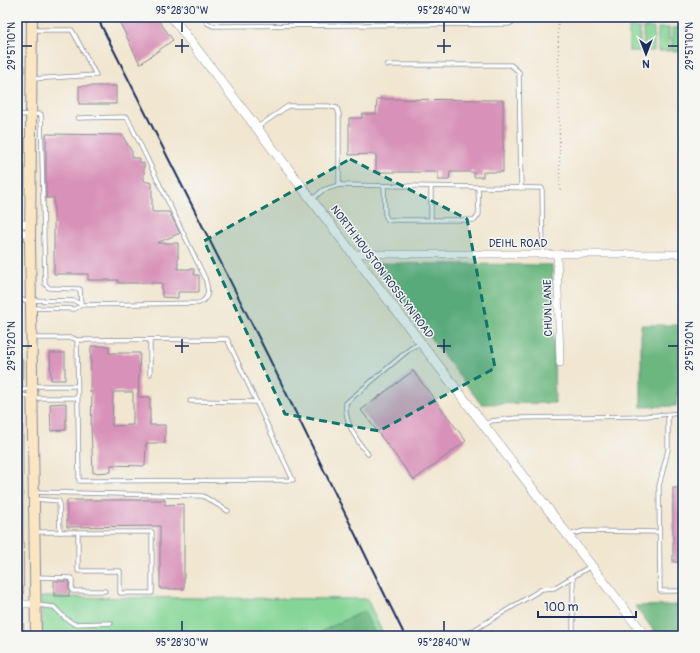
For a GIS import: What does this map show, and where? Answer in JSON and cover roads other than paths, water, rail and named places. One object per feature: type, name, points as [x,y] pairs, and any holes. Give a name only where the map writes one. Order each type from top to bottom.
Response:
[{"type":"main road","points":[[32,17],[30,228],[36,636]]},
{"type":"main road","points":[[17,361],[18,636]]},
{"type":"street","name":"NORTH HOUSTON ROSSLYN ROAD","points":[[172,17],[645,636]]},
{"type":"street","points":[[17,224],[30,228]]},
{"type":"street","points":[[17,233],[30,228]]},
{"type":"street","name":"DEIHL ROAD","points":[[354,254],[683,254]]},
{"type":"street","name":"CHUN LANE","points":[[557,254],[560,363]]},
{"type":"street","points":[[18,604],[35,604]]},
{"type":"lane","points":[[204,17],[210,25],[220,26],[509,24],[514,21],[515,17]]},
{"type":"lane","points":[[31,79],[96,75],[72,30],[32,30]]},
{"type":"lane","points":[[387,65],[511,65],[516,68],[519,72],[521,188]]},
{"type":"lane","points":[[257,127],[288,106],[328,106],[337,108],[340,114],[338,185]]},
{"type":"lane","points":[[17,115],[41,114],[45,284],[49,288],[80,289],[80,305]]},
{"type":"lane","points":[[17,300],[31,304],[76,308],[80,305],[199,303],[208,296],[208,290],[196,257],[127,117],[78,118]]},
{"type":"lane","points":[[312,200],[323,190],[338,185],[542,188],[543,254]]},
{"type":"lane","points":[[384,186],[386,218],[431,220],[475,220],[479,214],[478,188]]},
{"type":"lane","points":[[431,187],[431,220]]},
{"type":"lane","points":[[31,304],[75,301],[80,305]]},
{"type":"lane","points":[[32,338],[73,338],[77,340],[227,339],[293,480],[79,481],[77,340]]},
{"type":"lane","points":[[150,340],[150,374]]},
{"type":"lane","points":[[368,454],[356,440],[345,413],[346,403],[412,348],[421,343]]},
{"type":"lane","points":[[17,393],[32,386],[77,386]]},
{"type":"lane","points":[[17,393],[33,398],[77,398]]},
{"type":"lane","points":[[190,401],[257,402]]},
{"type":"lane","points":[[484,426],[491,421],[516,418],[668,415],[683,413]]},
{"type":"lane","points":[[668,415],[668,450],[659,486],[660,591],[683,591]]},
{"type":"lane","points":[[33,495],[203,496],[228,511]]},
{"type":"lane","points":[[33,495],[59,501],[60,532]]},
{"type":"lane","points":[[569,535],[584,531],[659,532]]},
{"type":"lane","points":[[34,532],[60,532],[78,532],[152,532],[152,593],[120,593],[120,571],[78,571],[78,532]]},
{"type":"lane","points":[[464,636],[542,589],[554,588],[592,565]]},
{"type":"lane","points":[[35,577],[72,578],[72,591],[105,591]]},
{"type":"lane","points":[[572,636],[573,577]]},
{"type":"lane","points":[[35,604],[54,607],[69,622],[74,624],[111,623]]},
{"type":"railway","points":[[97,17],[268,356],[405,636]]}]
